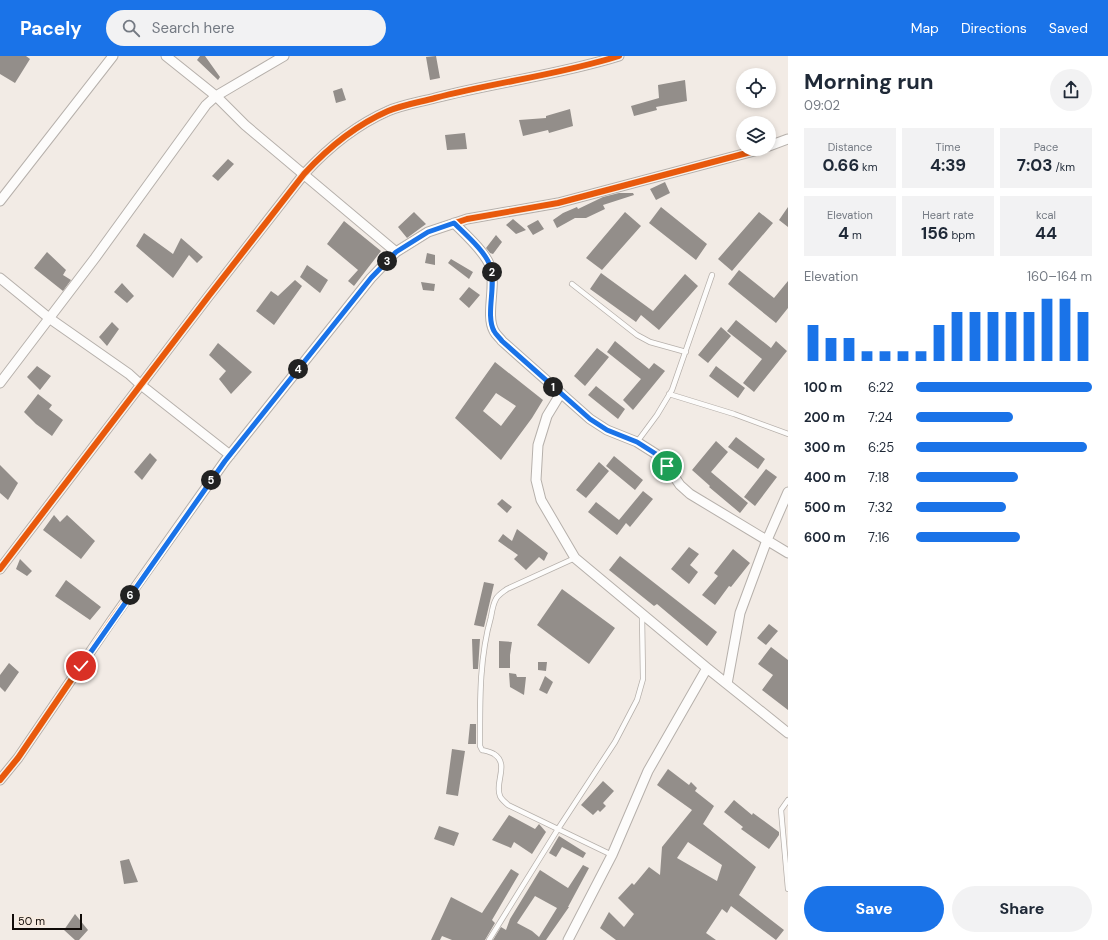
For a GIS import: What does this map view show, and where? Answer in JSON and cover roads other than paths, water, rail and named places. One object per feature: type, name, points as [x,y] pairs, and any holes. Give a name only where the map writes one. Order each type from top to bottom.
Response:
[{"type":"street","points":[[0,201],[112,56]]},
{"type":"street","points":[[166,56],[216,96],[245,126],[396,252]]},
{"type":"street","points":[[0,383],[186,130],[206,106],[216,96],[284,56]]},
{"type":"street","points":[[0,569],[304,174],[318,159],[357,127],[389,111],[474,88],[593,64],[619,56]]},
{"type":"street","points":[[776,143],[788,139]]},
{"type":"street","points":[[0,780],[18,758],[112,620],[230,455],[371,278],[396,252],[428,232],[467,219],[558,203],[736,156]]},
{"type":"street","points":[[454,223],[485,256],[490,265],[492,274],[491,320],[494,330],[502,341],[590,419],[607,430],[637,442],[656,454],[667,466],[680,485],[690,494],[788,553]]},
{"type":"street","points":[[0,278],[49,318],[129,374],[230,455]]},
{"type":"street","points":[[561,393],[547,416],[538,445],[536,480],[541,500],[575,558],[788,733]]},
{"type":"street","points":[[727,684],[740,613],[767,540],[786,496]]},
{"type":"street","points":[[786,496],[788,510]]},
{"type":"street","points":[[568,940],[612,855],[648,771],[707,668]]},
{"type":"lane","points":[[637,442],[657,415],[669,394],[686,352],[712,275]]},
{"type":"lane","points":[[572,284],[637,335],[650,342],[686,352]]},
{"type":"lane","points":[[669,394],[734,414],[788,434]]},
{"type":"lane","points":[[575,558],[508,589],[501,593],[496,599],[486,634],[480,694],[480,746],[482,750],[494,754],[499,759],[502,767],[498,790],[500,798],[508,805],[612,855]]},
{"type":"lane","points":[[489,940],[558,829],[615,742],[637,700],[643,679],[642,613]]},
{"type":"lane","points":[[788,800],[781,810],[788,889]]}]
